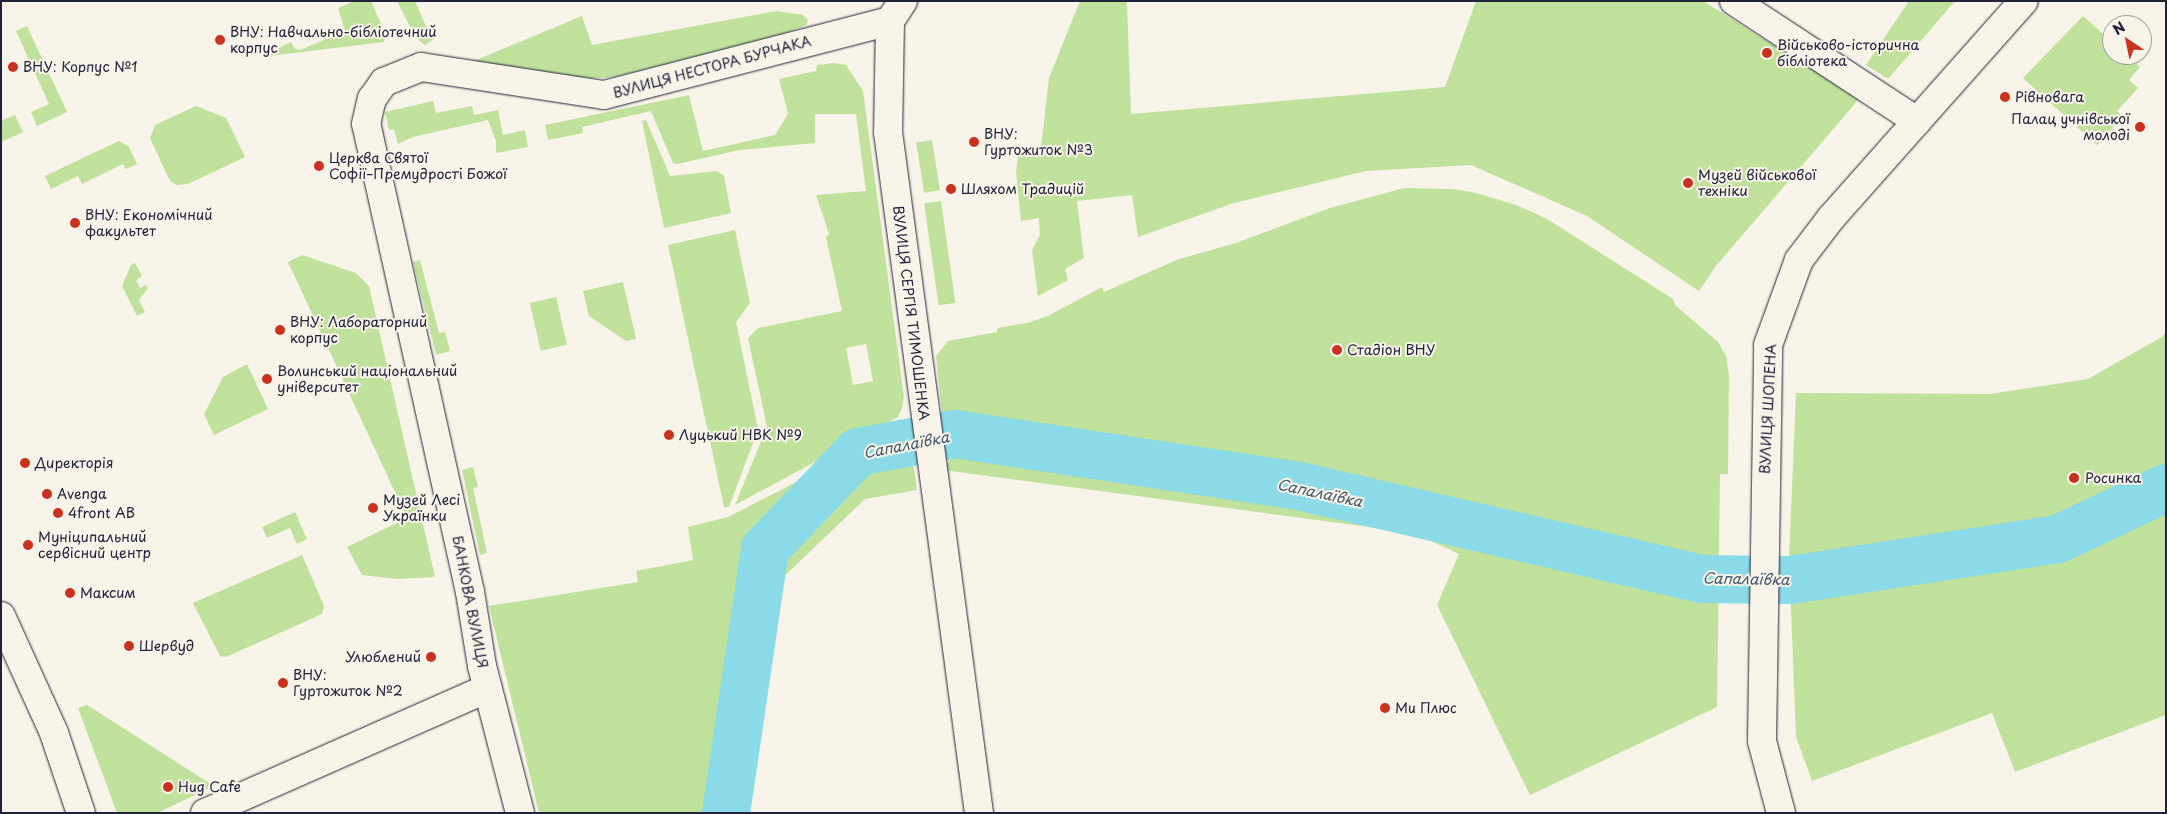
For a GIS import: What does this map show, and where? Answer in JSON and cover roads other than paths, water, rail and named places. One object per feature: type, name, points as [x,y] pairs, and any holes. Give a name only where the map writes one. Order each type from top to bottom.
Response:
[{"type":"street","points":[[1734,1],[1916,121]]},
{"type":"street","name":"ВУЛИЦЯ ШОПЕНА","points":[[1782,813],[1762,741],[1761,662],[1768,345],[1798,260],[1831,218],[2024,1]]},
{"type":"street","name":"ВУЛИЦЯ НЕСТОРА БУРЧАКА","points":[[421,67],[604,96],[896,11]]},
{"type":"street","name":"ВУЛИЦЯ СЕРГІЯ ТИМОШЕНКА","points":[[896,11],[888,132],[979,813]]},
{"type":"street","name":"БАНКОВА ВУЛИЦЯ","points":[[421,67],[384,82],[372,99],[366,124],[488,688],[520,813]]},
{"type":"street","points":[[1,616],[54,733],[80,813]]},
{"type":"street","points":[[205,813],[488,688]]},
{"type":"waterway","name":"Сапалаївка","points":[[726,813],[765,549],[858,452],[955,434],[1299,486],[1703,579],[1790,580],[2058,539],[2166,488]]},
{"type":"place","name":"ВНУ: Навчально-бібліотечний корпус","points":[[220,40]]},
{"type":"place","name":"Військово-історична бібліотека","points":[[1767,53]]},
{"type":"place","name":"ВНУ: Корпус №1","points":[[13,67]]},
{"type":"place","name":"Рівновага","points":[[2005,97]]},
{"type":"place","name":"Палац учнівської молоді","points":[[2140,127]]},
{"type":"place","name":"ВНУ: Гуртожиток №3","points":[[974,142]]},
{"type":"place","name":"Церква Святої Софії–Премудрості Божої","points":[[319,166]]},
{"type":"place","name":"Музей військової техніки","points":[[1688,183]]},
{"type":"place","name":"Шляхом Традицій","points":[[951,189]]},
{"type":"place","name":"ВНУ: Економічний факультет","points":[[75,223]]},
{"type":"place","name":"ВНУ: Лабораторний корпус","points":[[280,330]]},
{"type":"place","name":"Стадіон ВНУ","points":[[1337,350]]},
{"type":"place","name":"Волинський національний університет","points":[[267,379]]},
{"type":"place","name":"Луцький НВК №9","points":[[669,435]]},
{"type":"place","name":"Директорія","points":[[25,463]]},
{"type":"place","name":"Росинка","points":[[2074,478]]},
{"type":"place","name":"Avenga","points":[[47,494]]},
{"type":"place","name":"Музей Лесі Українки","points":[[373,508]]},
{"type":"place","name":"4front AB","points":[[58,513]]},
{"type":"place","name":"Муніципальний сервісний центр","points":[[28,545]]},
{"type":"place","name":"Максим","points":[[70,593]]},
{"type":"place","name":"Шервуд","points":[[129,646]]},
{"type":"place","name":"Улюблений","points":[[431,657]]},
{"type":"place","name":"ВНУ: Гуртожиток №2","points":[[283,683]]},
{"type":"place","name":"Ми Плюс","points":[[1385,708]]},
{"type":"place","name":"Hug Cafe","points":[[168,787]]}]
